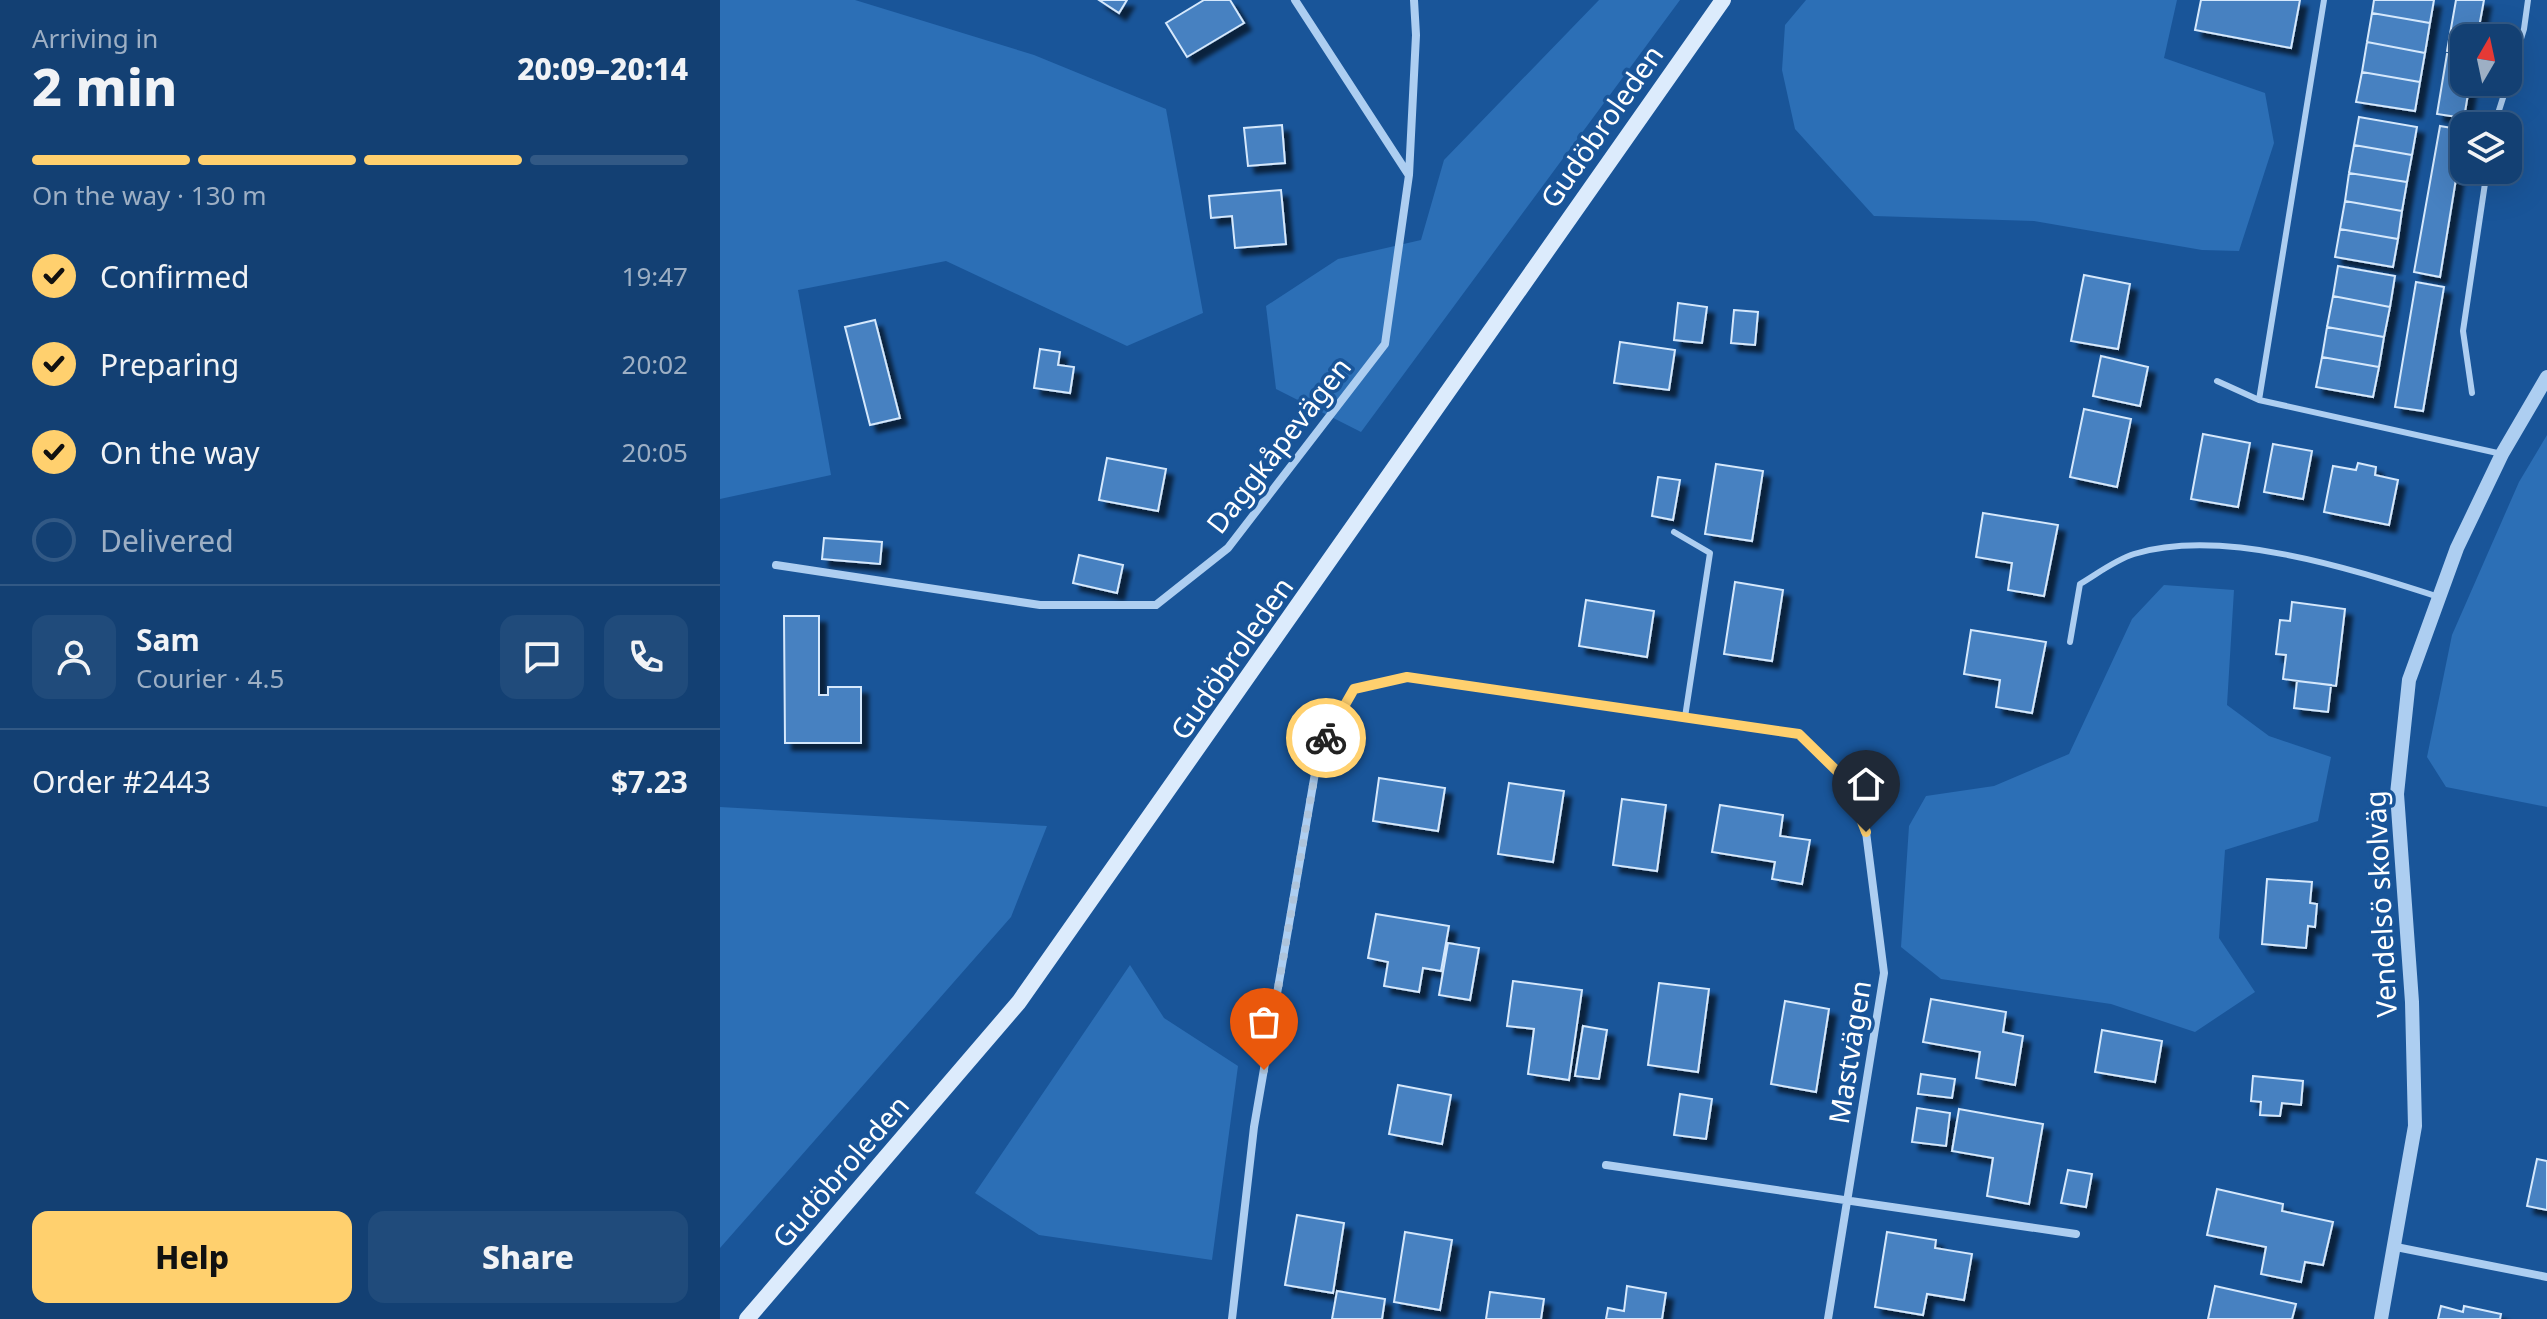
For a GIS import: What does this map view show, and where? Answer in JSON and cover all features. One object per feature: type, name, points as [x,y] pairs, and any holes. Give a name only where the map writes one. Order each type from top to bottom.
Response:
[{"type":"main road","name":"Gudöbroleden","points":[[747,1319],[1019,1002],[1723,0]]},
{"type":"street","points":[[1295,0],[1409,175]]},
{"type":"street","name":"Daggkåpevägen","points":[[776,565],[1040,605],[1156,605],[1228,548],[1385,344],[1409,175],[1416,35],[1414,0]]},
{"type":"street","name":"Vendelsö skolväg","points":[[2381,1319],[2415,1126],[2412,1002],[2397,794],[2409,680],[2457,548],[2502,454],[2547,377]]},
{"type":"street","name":"Mastvägen","points":[[1232,1319],[1254,1127],[1319,750],[1354,689],[1407,677],[1799,734],[1846,780],[1866,832],[1884,973],[1828,1319]]},
{"type":"street","points":[[1606,1165],[2076,1234]]},
{"type":"street","points":[[2396,1247],[2547,1277]]},
{"type":"lane","points":[[2259,400],[2324,0]]},
{"type":"lane","points":[[2522,36],[2528,0]]},
{"type":"lane","points":[[2472,393],[2463,331],[2485,184]]},
{"type":"lane","points":[[2217,381],[2259,400],[2502,454]]},
{"type":"lane","points":[[1674,532],[1710,553],[1685,717]]},
{"type":"lane","points":[[2070,642],[2080,584],[2132,554],[2183,546],[2243,549],[2344,569],[2439,597]]},
{"type":"shaded area","points":[[720,0],[855,0],[1034,55],[1166,109],[1203,313],[1127,346],[946,261],[798,290],[831,475],[720,499]]},
{"type":"shaded area","points":[[1599,0],[1680,0],[1361,432],[1276,389],[1266,306],[1338,259],[1421,240],[1444,160]]},
{"type":"shaded area","points":[[1806,0],[2177,0],[2164,58],[2265,93],[2274,143],[2239,251],[2202,250],[2034,221],[1874,216],[1795,129],[1782,70],[1785,25]]},
{"type":"shaded area","points":[[2547,435],[2547,807],[2446,787],[2427,757],[2452,635],[2519,482]]},
{"type":"shaded area","points":[[2164,585],[2234,590],[2227,705],[2269,736],[2331,757],[2318,821],[2225,850],[2219,938],[2255,992],[2195,1032],[2111,1004],[1941,979],[1901,947],[1909,826],[1926,796],[1994,786],[2069,754],[2132,619]]},
{"type":"shaded area","points":[[720,807],[1047,826],[1011,917],[720,1248]]},
{"type":"shaded area","points":[[1130,965],[1164,1018],[1238,1066],[1212,1260],[1039,1235],[975,1193]]},
{"type":"building","points":[[1099,0],[1127,0],[1119,13]]},
{"type":"building","points":[[1204,0],[1230,0],[1244,23],[1187,57],[1166,23]]},
{"type":"building","points":[[2201,0],[2300,0],[2291,48],[2195,30]]},
{"type":"building","points":[[2374,0],[2434,0],[2430,23],[2372,13]]},
{"type":"building","points":[[2456,0],[2484,0],[2480,24],[2452,24]]},
{"type":"building","points":[[2372,13],[2430,23],[2425,53],[2367,42]]},
{"type":"building","points":[[2367,42],[2425,53],[2420,82],[2362,72]]},
{"type":"building","points":[[2447,54],[2450,55],[2450,96],[2468,96],[2465,112],[2450,112],[2450,116],[2437,114]]},
{"type":"building","points":[[2362,72],[2420,82],[2415,111],[2356,102]]},
{"type":"building","points":[[2359,117],[2417,127],[2412,155],[2354,145]]},
{"type":"building","points":[[1282,125],[1285,163],[1248,166],[1244,128]]},
{"type":"building","points":[[2440,126],[2450,128],[2450,184],[2455,184],[2440,277],[2414,272]]},
{"type":"building","points":[[2354,145],[2412,155],[2407,182],[2349,173]]},
{"type":"building","points":[[2349,173],[2407,182],[2402,211],[2345,201]]},
{"type":"building","points":[[1281,190],[1286,244],[1235,248],[1232,216],[1211,218],[1209,196]]},
{"type":"building","points":[[2345,201],[2402,211],[2398,239],[2340,229]]},
{"type":"building","points":[[2340,229],[2398,239],[2393,267],[2335,257]]},
{"type":"building","points":[[2338,266],[2395,276],[2390,307],[2333,296]]},
{"type":"building","points":[[2084,275],[2130,284],[2118,349],[2071,341]]},
{"type":"building","points":[[2416,282],[2444,287],[2423,411],[2395,407]]},
{"type":"building","points":[[2333,296],[2390,307],[2384,337],[2327,327]]},
{"type":"building","points":[[1678,303],[1707,307],[1702,343],[1674,340]]},
{"type":"building","points":[[1734,310],[1758,312],[1755,345],[1731,343]]},
{"type":"building","points":[[875,320],[900,418],[870,425],[845,327]]},
{"type":"building","points":[[2327,327],[2384,337],[2379,367],[2322,357]]},
{"type":"building","points":[[1620,342],[1675,350],[1669,390],[1614,383]]},
{"type":"building","points":[[1040,349],[1060,352],[1058,365],[1074,367],[1070,393],[1034,388]]},
{"type":"building","points":[[2101,356],[2148,367],[2140,406],[2093,396]]},
{"type":"building","points":[[2322,357],[2379,367],[2373,397],[2316,387]]},
{"type":"building","points":[[2084,409],[2131,419],[2117,487],[2070,477]]},
{"type":"building","points":[[2203,434],[2250,443],[2238,507],[2191,499]]},
{"type":"building","points":[[2273,444],[2312,451],[2303,499],[2264,492]]},
{"type":"building","points":[[1107,458],[1166,469],[1158,511],[1099,500]]},
{"type":"building","points":[[2358,463],[2376,467],[2375,475],[2398,480],[2389,525],[2324,512],[2333,466],[2356,470]]},
{"type":"building","points":[[1716,464],[1763,471],[1752,541],[1705,534]]},
{"type":"building","points":[[1658,477],[1680,480],[1673,520],[1652,516]]},
{"type":"building","points":[[1983,513],[2058,525],[2044,596],[2008,590],[2012,563],[1976,557]]},
{"type":"building","points":[[824,538],[882,542],[880,564],[822,559]]},
{"type":"building","points":[[1079,555],[1123,565],[1117,593],[1073,583]]},
{"type":"building","points":[[1735,582],[1783,590],[1772,661],[1724,654]]},
{"type":"building","points":[[1586,600],[1654,611],[1647,657],[1579,646]]},
{"type":"building","points":[[2292,602],[2345,609],[2336,686],[2283,679],[2286,655],[2276,654],[2280,620],[2290,621]]},
{"type":"building","points":[[784,616],[819,616],[819,695],[828,695],[828,687],[861,687],[861,743],[785,743]]},
{"type":"building","points":[[1971,630],[2046,642],[2032,713],[1996,707],[2000,680],[1964,674]]},
{"type":"building","points":[[2297,681],[2331,685],[2328,712],[2294,708]]},
{"type":"building","points":[[1379,778],[1445,788],[1438,831],[1373,821]]},
{"type":"building","points":[[1509,783],[1564,791],[1553,862],[1498,854]]},
{"type":"building","points":[[1622,799],[1666,805],[1657,871],[1613,865]]},
{"type":"building","points":[[1720,805],[1783,815],[1780,836],[1810,840],[1802,884],[1772,879],[1775,862],[1712,852]]},
{"type":"building","points":[[2267,879],[2312,882],[2310,903],[2317,904],[2315,927],[2308,926],[2306,948],[2262,944]]},
{"type":"building","points":[[1376,914],[1449,926],[1441,971],[1423,968],[1419,992],[1384,986],[1388,962],[1368,958]]},
{"type":"building","points":[[1448,943],[1479,948],[1470,1000],[1439,995]]},
{"type":"building","points":[[1513,981],[1582,990],[1569,1080],[1528,1074],[1534,1029],[1507,1026]]},
{"type":"building","points":[[1659,983],[1709,989],[1698,1072],[1648,1065]]},
{"type":"building","points":[[1931,999],[2006,1012],[2003,1032],[2023,1036],[2015,1085],[1976,1078],[1980,1052],[1923,1042]]},
{"type":"building","points":[[1785,1001],[1829,1009],[1816,1092],[1771,1084]]},
{"type":"building","points":[[1583,1026],[1607,1030],[1599,1079],[1575,1076]]},
{"type":"building","points":[[2102,1030],[2162,1041],[2155,1082],[2095,1072]]},
{"type":"building","points":[[1921,1074],[1955,1079],[1952,1098],[1918,1094]]},
{"type":"building","points":[[2253,1076],[2303,1081],[2301,1105],[2282,1103],[2280,1116],[2260,1115],[2261,1102],[2251,1101]]},
{"type":"building","points":[[1398,1085],[1451,1095],[1442,1144],[1389,1134]]},
{"type":"building","points":[[1680,1094],[1712,1099],[1706,1139],[1674,1135]]},
{"type":"building","points":[[1917,1108],[1950,1113],[1946,1146],[1912,1142]]},
{"type":"building","points":[[1959,1109],[2043,1124],[2029,1204],[1987,1196],[1993,1158],[1952,1151]]},
{"type":"building","points":[[2537,1159],[2547,1161],[2547,1210],[2527,1206]]},
{"type":"building","points":[[2068,1170],[2092,1174],[2086,1207],[2061,1203]]},
{"type":"building","points":[[2217,1189],[2283,1204],[2282,1211],[2333,1222],[2323,1265],[2305,1262],[2301,1282],[2261,1274],[2266,1247],[2207,1235]]},
{"type":"building","points":[[1297,1215],[1344,1223],[1333,1293],[1285,1285]]},
{"type":"building","points":[[1405,1232],[1452,1240],[1440,1310],[1394,1302]]},
{"type":"building","points":[[1887,1232],[1936,1240],[1935,1248],[1972,1254],[1964,1300],[1927,1294],[1923,1315],[1875,1307]]},
{"type":"building","points":[[1627,1286],[1666,1293],[1662,1319],[1606,1319],[1608,1308],[1624,1311]]},
{"type":"building","points":[[2215,1286],[2296,1304],[2292,1319],[2208,1319]]},
{"type":"building","points":[[1337,1291],[1385,1299],[1382,1319],[1332,1319]]},
{"type":"building","points":[[1490,1292],[1544,1299],[1541,1319],[1486,1319]]},
{"type":"building","points":[[2441,1306],[2463,1312],[2464,1306],[2501,1314],[2500,1319],[2438,1319]]},
{"type":"way so far","points":[[1264,1070],[1319,750],[1326,738]]},
{"type":"route","points":[[1326,738],[1354,689],[1407,677],[1799,734],[1846,780],[1866,832]]}]
